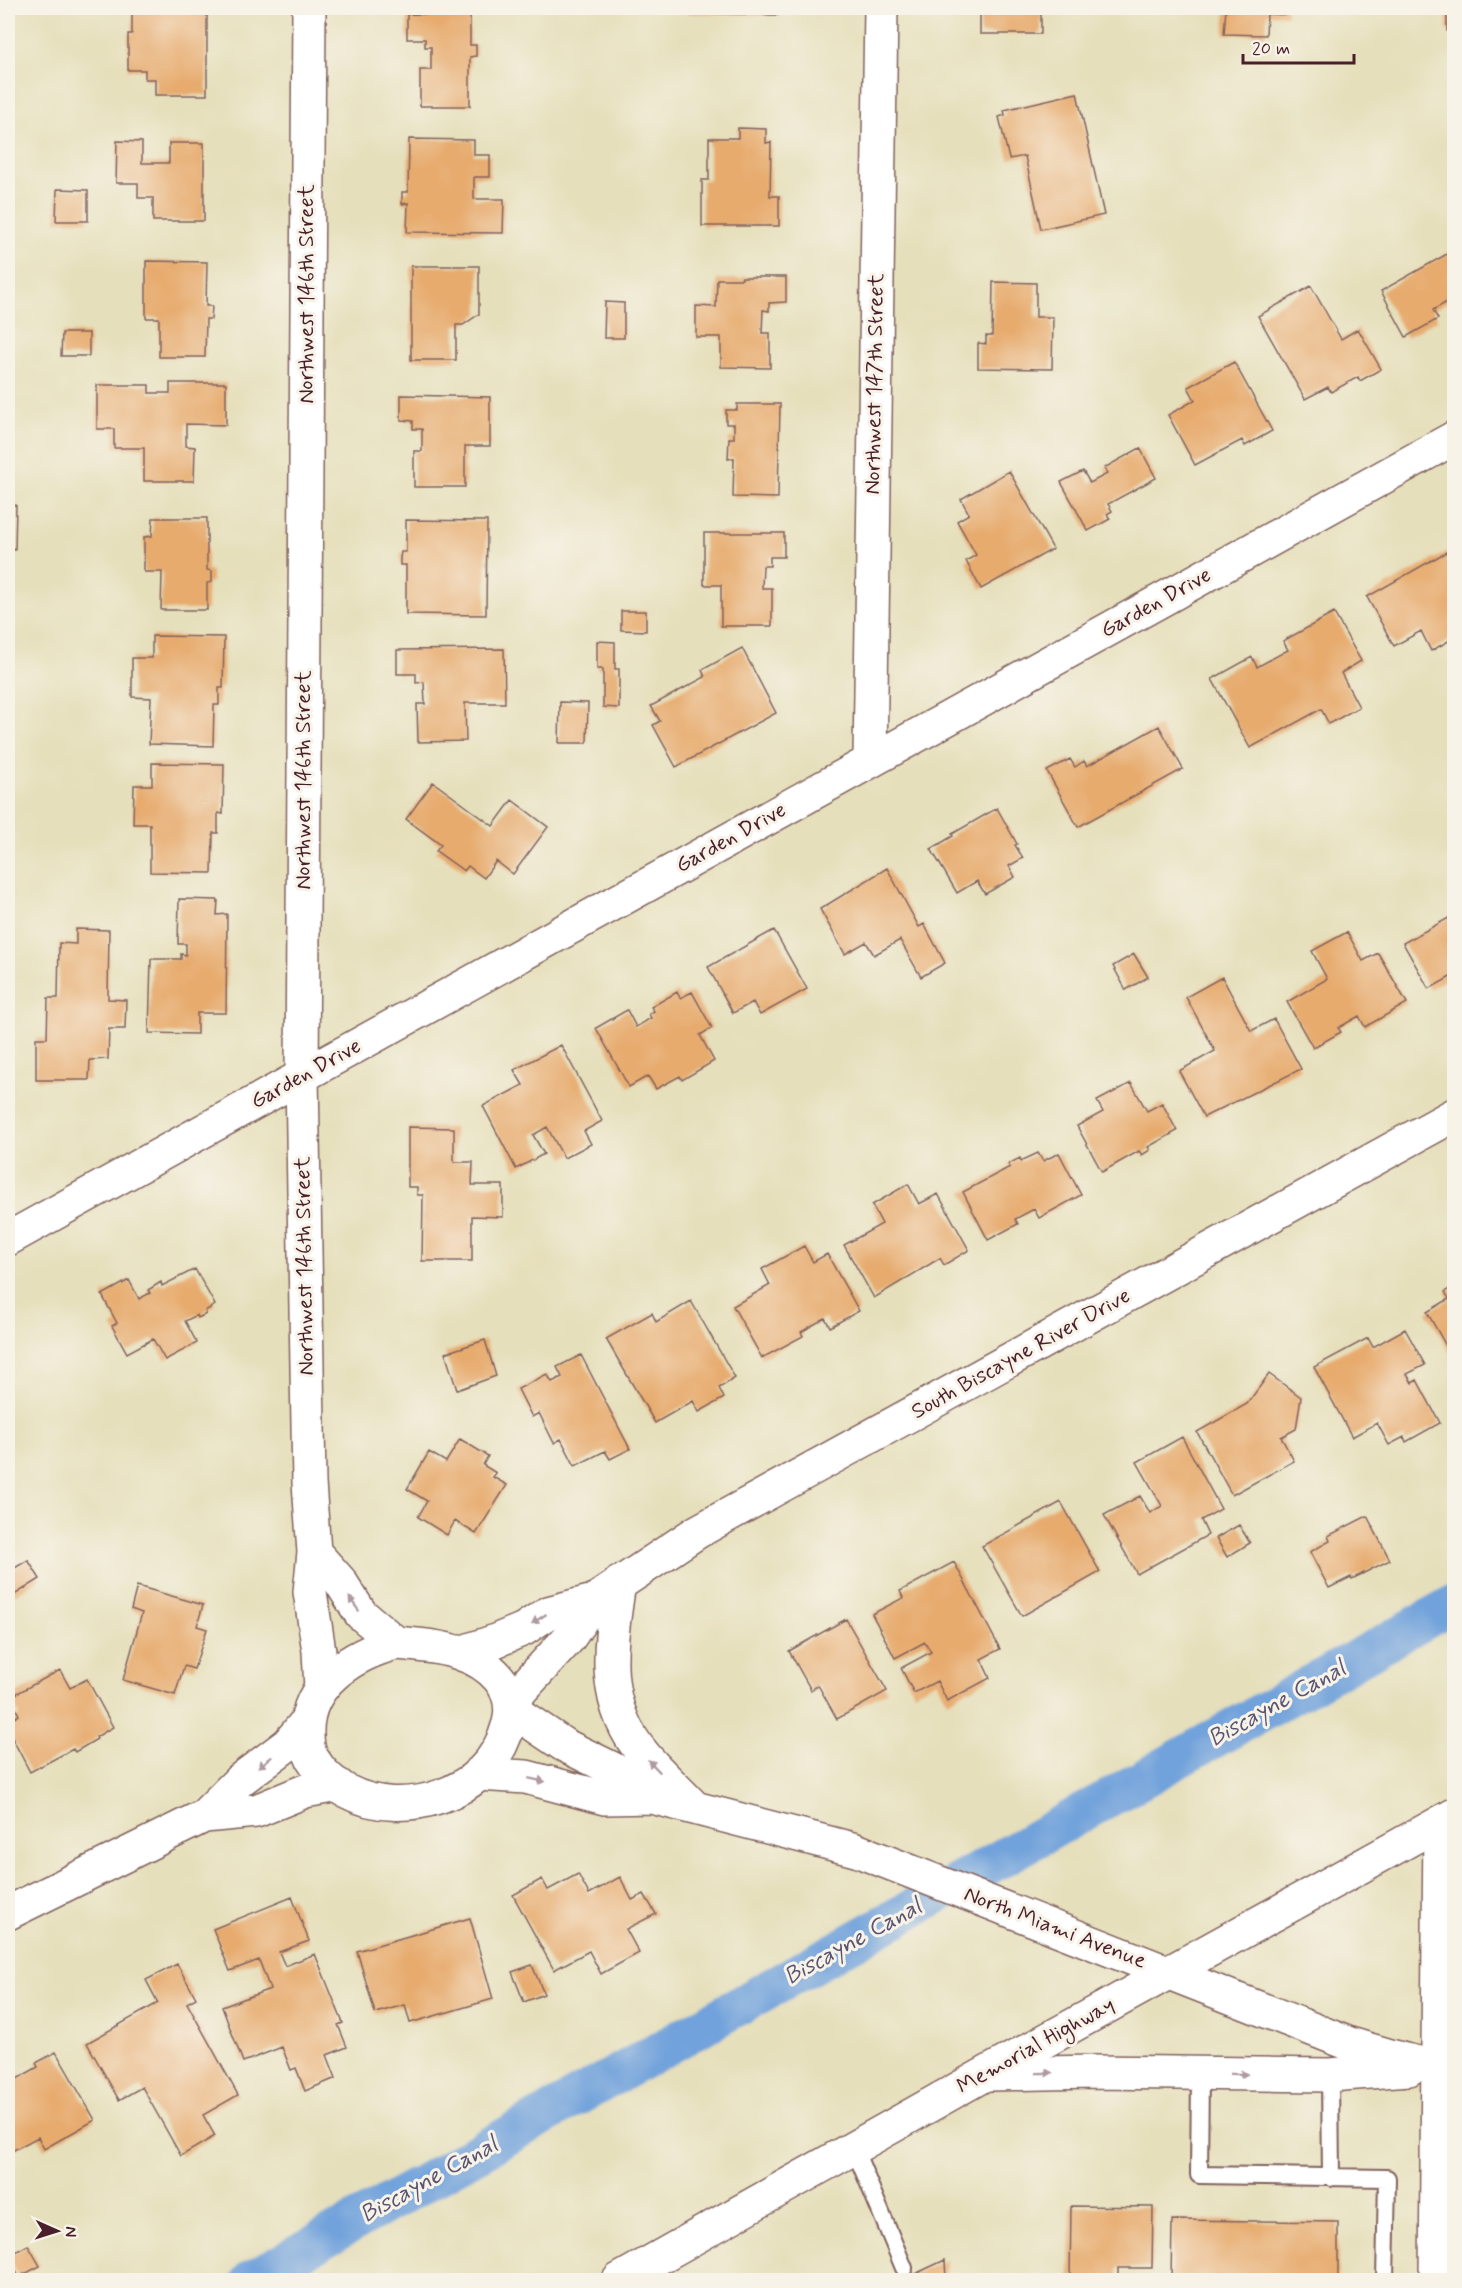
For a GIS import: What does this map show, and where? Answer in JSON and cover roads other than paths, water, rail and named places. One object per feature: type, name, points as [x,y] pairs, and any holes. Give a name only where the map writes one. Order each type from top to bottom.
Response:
[{"type":"street","name":"Northwest 146th Street","points":[[309,8],[302,1076],[308,1471],[314,1552],[310,1592],[319,1651],[321,1688]]},
{"type":"street","name":"Northwest 147th Street","points":[[870,760],[881,8]]},
{"type":"street","name":"Garden Drive","points":[[8,1239],[1455,438]]},
{"type":"street","name":"South Biscayne River Drive","points":[[460,1653],[524,1629],[548,1613],[606,1592],[697,1532],[1455,1116]]},
{"type":"street","points":[[314,1552],[340,1581],[361,1614],[396,1643]]},
{"type":"street","points":[[606,1592],[610,1682],[616,1703],[627,1729],[642,1754],[695,1808]]},
{"type":"street","name":"South Biscayne River Drive","points":[[512,1706],[606,1592]]},
{"type":"street","points":[[396,1643],[460,1653],[496,1675],[512,1706],[501,1746],[492,1761],[478,1774],[460,1788],[438,1798],[415,1803],[391,1804],[369,1801],[351,1794],[324,1774],[312,1757],[307,1740],[307,1721],[312,1704],[321,1688],[337,1671],[356,1658],[396,1643]]},
{"type":"street","name":"North Miami Avenue","points":[[512,1706],[564,1745],[613,1769],[652,1797]]},
{"type":"street","points":[[8,1913],[204,1816],[240,1780],[288,1744],[307,1721]]},
{"type":"street","name":"North Miami Avenue","points":[[478,1774],[526,1778],[605,1798],[652,1797],[856,1850],[1350,2044],[1392,2057],[1446,2067]]},
{"type":"street","points":[[204,1816],[256,1811],[305,1791],[338,1785]]},
{"type":"street","points":[[1436,2280],[1445,2205],[1448,1819]]},
{"type":"street","name":"Memorial Highway","points":[[619,2280],[985,2074],[1448,1819]]},
{"type":"street","points":[[985,2074],[1094,2072],[1330,2075],[1446,2067]]},
{"type":"lane","points":[[1200,2073],[1199,2175],[1387,2178],[1385,2280]]},
{"type":"lane","points":[[1330,2075],[1331,2178]]},
{"type":"lane","points":[[854,2148],[904,2268]]},
{"type":"waterway","name":"Biscayne Canal","points":[[251,2280],[1454,1604]]}]
